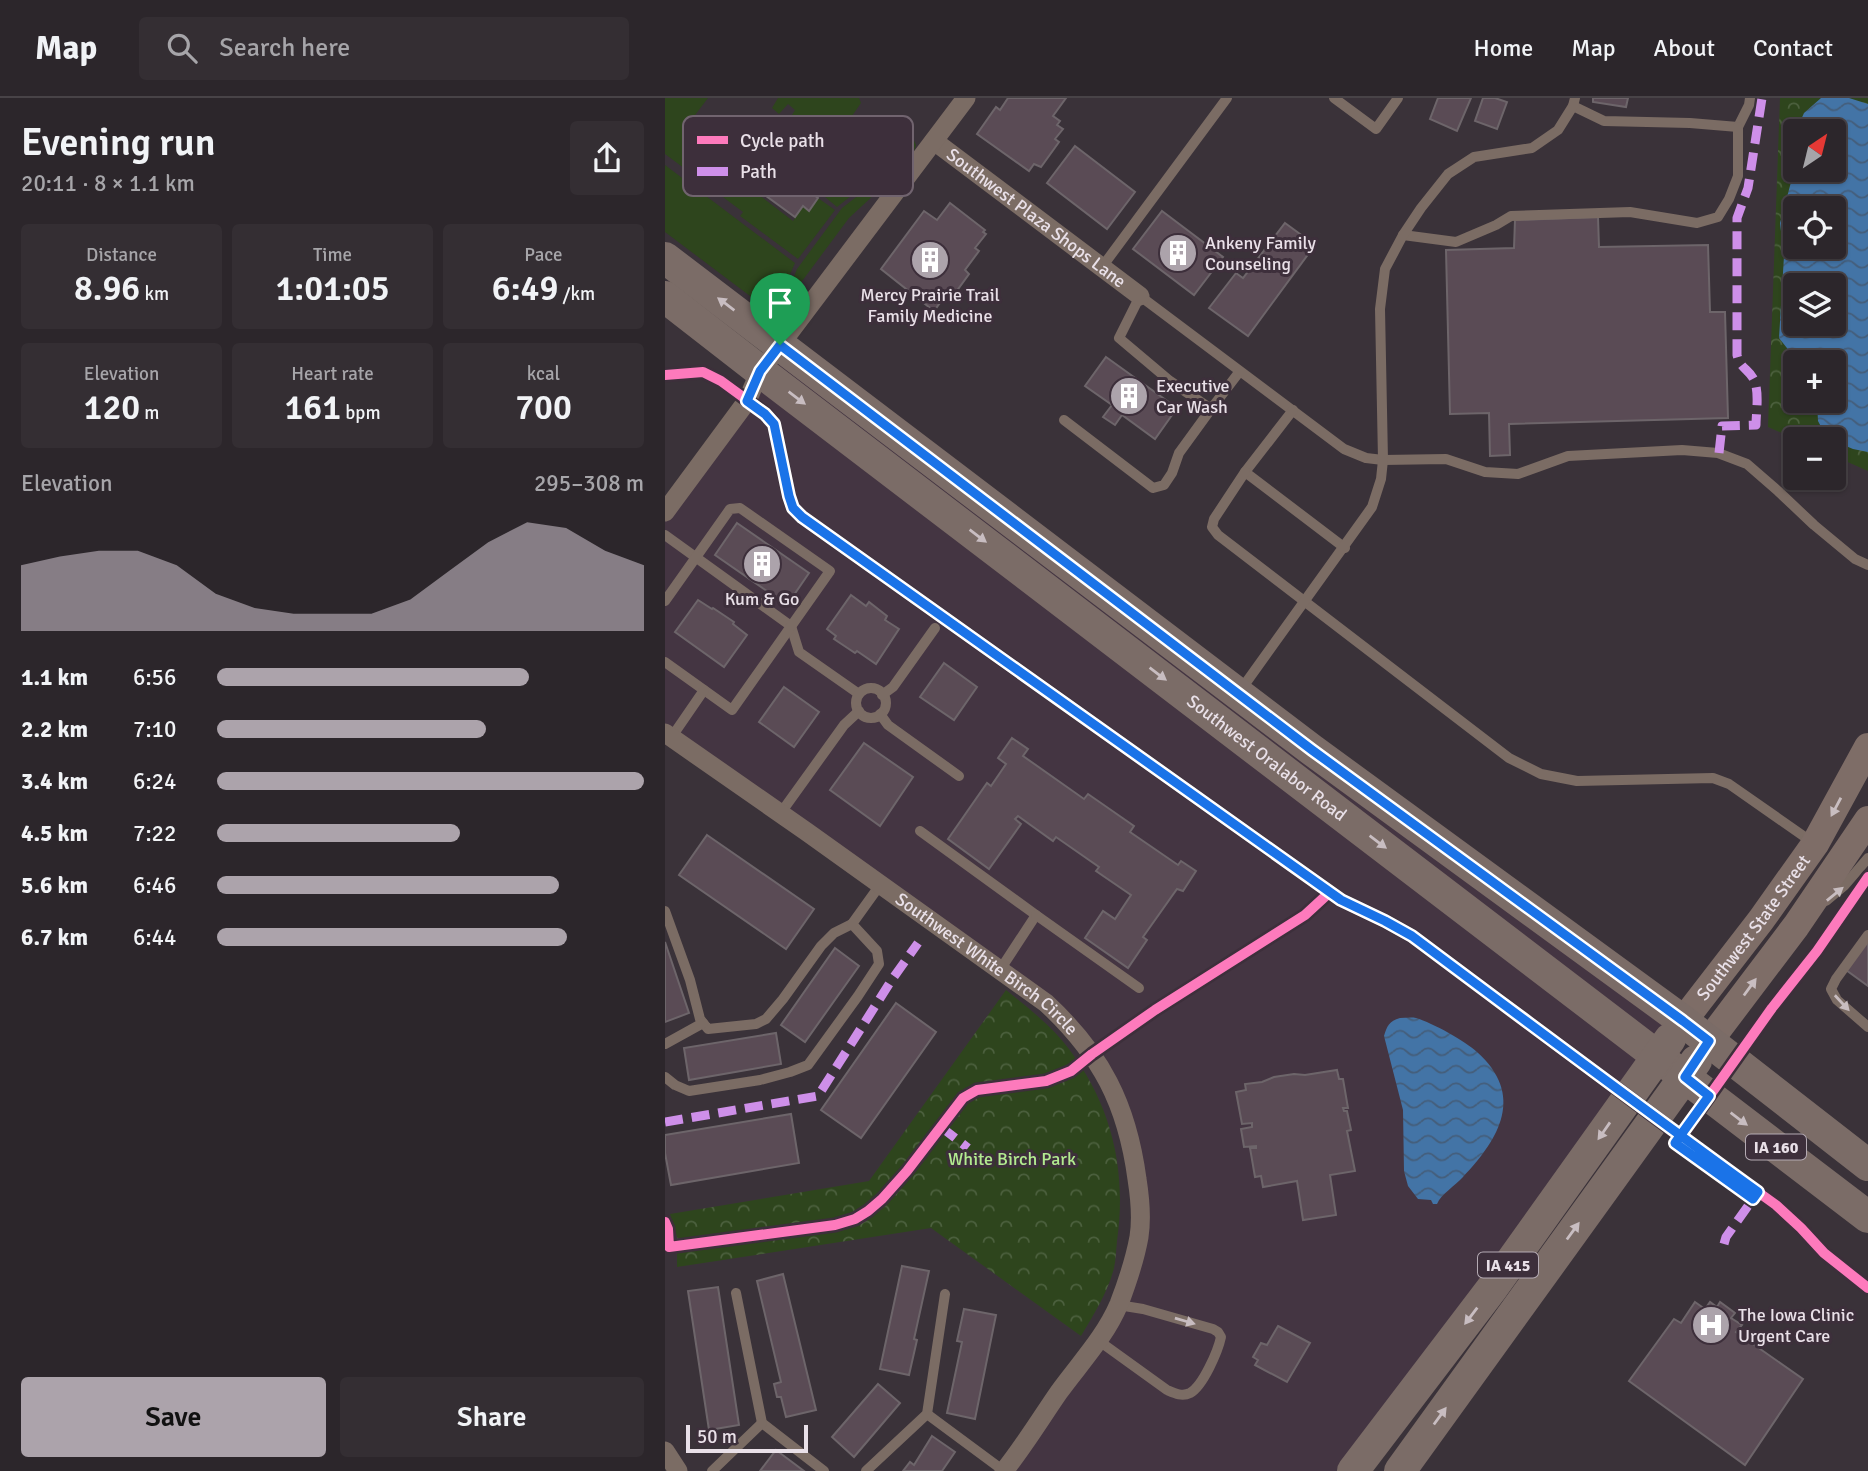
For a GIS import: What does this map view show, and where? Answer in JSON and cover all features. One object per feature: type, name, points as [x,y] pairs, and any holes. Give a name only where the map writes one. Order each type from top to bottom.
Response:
[{"type":"main road","name":"Southwest Oralabor Road","points":[[665,258],[1312,750],[1683,1021],[1868,1164]]},
{"type":"main road","name":"Southwest Oralabor Road","points":[[665,297],[1868,1217]]},
{"type":"main road","name":"Southwest State Street","points":[[1353,1471],[1493,1287],[1657,1055],[1761,920],[1815,844],[1868,747]]},
{"type":"main road","name":"Southwest State Street","points":[[1400,1471],[1709,1041],[1796,926],[1868,820]]},
{"type":"street","points":[[913,169],[966,98]]},
{"type":"street","name":"Southwest Plaza Shops Lane","points":[[934,141],[1140,296]]},
{"type":"street","points":[[665,512],[747,401],[760,371],[892,196]]},
{"type":"street","name":"Southwest White Birch Circle","points":[[667,735],[1046,1003],[1092,1054],[1114,1091],[1134,1155],[1140,1203],[1139,1236],[1118,1305],[1099,1341],[1004,1471]]},
{"type":"street","points":[[665,1451],[678,1471]]},
{"type":"lane","points":[[1102,267],[1227,98]]},
{"type":"lane","points":[[1336,99],[1376,129],[1398,98]]},
{"type":"lane","points":[[1403,235],[1456,242],[1496,226],[1511,216],[1630,212],[1697,223],[1718,217],[1738,176],[1738,127],[1750,98]]},
{"type":"lane","points":[[1238,694],[1372,507],[1381,479],[1383,460],[1380,309],[1385,269],[1403,235],[1448,174],[1474,157],[1532,148],[1558,130],[1574,102],[1604,121],[1738,127]]},
{"type":"lane","points":[[1211,409],[1170,381],[1119,338],[1140,296],[1344,449],[1366,458],[1446,459],[1485,472],[1518,474],[1568,456],[1682,450],[1718,453],[1747,464],[1814,525],[1855,559],[1868,565]]},
{"type":"lane","points":[[1064,420],[1153,488],[1164,485],[1172,473],[1179,453],[1240,371]]},
{"type":"lane","points":[[1293,410],[1217,513],[1212,527],[1218,535],[1509,758],[1541,774],[1577,781],[1713,778],[1729,784],[1815,844]]},
{"type":"lane","points":[[1245,472],[1345,548]]},
{"type":"lane","points":[[665,601],[730,509],[740,508],[830,571],[732,710],[665,662]]},
{"type":"lane","points":[[665,536],[791,626],[799,652],[859,694]]},
{"type":"lane","points":[[883,695],[893,687],[935,628]]},
{"type":"lane","points":[[873,688],[883,695],[885,704],[880,715],[871,718],[859,711],[856,702],[863,690],[873,688]]},
{"type":"lane","points":[[667,735],[704,690]]},
{"type":"lane","points":[[780,814],[844,725],[859,711]]},
{"type":"lane","points":[[880,715],[888,726],[959,776]]},
{"type":"lane","points":[[920,831],[1139,988]]},
{"type":"lane","points":[[1796,926],[1845,886],[1868,858]]},
{"type":"lane","points":[[665,911],[703,1023],[708,1029],[756,1024],[766,1019],[783,999],[821,946],[834,933],[852,924],[880,885]]},
{"type":"lane","points":[[1000,970],[1036,915]]},
{"type":"lane","points":[[665,1077],[674,1085],[689,1091],[760,1080],[808,1065],[879,964],[877,951],[852,924]]},
{"type":"lane","points":[[1868,935],[1831,989],[1837,1000],[1868,1027]]},
{"type":"lane","points":[[665,1044],[703,1023]]},
{"type":"lane","points":[[736,1293],[762,1423],[824,1471]]},
{"type":"lane","points":[[866,1471],[926,1414],[945,1294]]},
{"type":"lane","points":[[1099,1341],[1167,1390],[1179,1395],[1189,1394],[1198,1385],[1218,1349],[1221,1337],[1213,1329],[1143,1309],[1118,1305]]},
{"type":"lane","points":[[926,1414],[1004,1471]]},
{"type":"lane","points":[[712,1471],[762,1423]]},
{"type":"shaded area","points":[[780,345],[1683,1021],[1353,1471],[1004,1471],[1099,1341],[1139,1236],[1128,1131],[1061,1017],[665,733],[665,512]]},
{"type":"green space","points":[[665,98],[708,98],[694,116],[683,116],[683,167],[665,154]]},
{"type":"green space","points":[[778,98],[859,98],[861,103],[852,116],[791,116],[795,110],[788,104],[779,114],[772,108]]},
{"type":"green space","points":[[1780,98],[1868,98],[1868,471],[1846,461],[1846,427],[1783,427],[1783,433],[1768,427]]},
{"type":"green space","points":[[665,165],[683,179],[683,196],[706,196],[795,263],[777,298],[782,303],[770,307],[756,305],[758,302],[665,232]]},
{"type":"green space","points":[[721,196],[760,196],[793,221],[803,206],[809,210],[818,198],[835,210],[798,259],[740,216],[743,212]]},
{"type":"green space","points":[[826,196],[851,196],[837,207]]},
{"type":"green space","points":[[858,196],[873,196],[849,218],[787,300],[783,297],[797,269],[842,208]]},
{"type":"green space","name":"White Birch Park","points":[[1006,990],[1047,1025],[1069,1049],[1096,1093],[1113,1140],[1120,1189],[1115,1265],[1096,1311],[1081,1336],[931,1228],[677,1267],[677,1237],[670,1214],[869,1181]]},
{"type":"water","points":[[1821,98],[1849,98],[1868,104],[1868,452],[1846,446],[1846,427],[1821,427],[1818,421],[1818,413],[1846,413],[1846,350],[1788,350],[1779,338],[1784,259],[1846,259],[1846,196],[1787,196],[1791,182],[1846,182],[1846,119],[1801,119],[1804,113]]},
{"type":"water","points":[[1783,212],[1783,248],[1780,223]]},
{"type":"water","points":[[1400,1018],[1423,1020],[1465,1043],[1492,1068],[1500,1084],[1502,1116],[1496,1132],[1476,1162],[1437,1204],[1433,1204],[1431,1200],[1418,1199],[1408,1186],[1404,1171],[1403,1110],[1384,1036],[1389,1024]]},
{"type":"building","points":[[1008,98],[1066,98],[1053,116],[1060,121],[1057,125],[1063,129],[1055,139],[1059,142],[1041,167],[1034,164],[1029,171],[977,134],[996,107],[1000,110]]},
{"type":"building","points":[[1438,98],[1471,98],[1457,131],[1430,119]]},
{"type":"building","points":[[1483,98],[1507,102],[1497,129],[1475,121]]},
{"type":"building","points":[[1593,98],[1628,98],[1626,107],[1593,102]]},
{"type":"building","points":[[1075,146],[1135,192],[1107,229],[1047,183]]},
{"type":"building","points":[[766,196],[818,198],[809,211],[803,206],[795,217]]},
{"type":"building","name":"Mercy Prairie Trail Family Medicine","points":[[950,203],[985,230],[983,232],[986,234],[975,248],[979,251],[965,270],[969,274],[953,296],[948,292],[934,311],[881,269],[924,211],[937,220]]},
{"type":"building","name":"Ankeny Family Counseling","points":[[1162,211],[1223,257],[1194,295],[1133,249]]},
{"type":"building","points":[[1598,217],[1599,247],[1708,245],[1710,312],[1725,312],[1728,418],[1509,424],[1510,455],[1490,456],[1489,413],[1450,414],[1446,250],[1514,248],[1515,220]]},
{"type":"building","points":[[1285,223],[1315,245],[1248,336],[1209,308],[1236,273],[1243,278]]},
{"type":"building","name":"Executive Car Wash","points":[[1106,357],[1177,408],[1155,439],[1122,415],[1115,425],[1103,417],[1112,405],[1085,386]]},
{"type":"building","name":"Kum & Go","points":[[737,523],[809,573],[787,605],[715,555]]},
{"type":"building","points":[[851,595],[866,606],[869,602],[887,616],[885,620],[899,629],[876,664],[834,639],[836,636],[827,629]]},
{"type":"building","name":"Kum & Go","points":[[698,600],[734,622],[733,624],[747,635],[724,667],[675,632]]},
{"type":"building","points":[[944,663],[977,687],[954,720],[920,697]]},
{"type":"building","points":[[784,687],[819,712],[794,747],[759,722]]},
{"type":"building","points":[[1012,738],[1028,749],[1023,756],[1084,799],[1088,794],[1134,826],[1130,832],[1178,865],[1181,861],[1196,871],[1183,891],[1177,889],[1143,937],[1147,940],[1128,968],[1085,938],[1103,911],[1115,919],[1131,895],[1096,871],[1099,867],[1056,837],[1053,841],[1018,816],[1015,819],[1021,824],[989,869],[948,839],[987,783],[991,786],[1006,764],[998,758]]},
{"type":"building","points":[[864,743],[913,777],[880,826],[830,790]]},
{"type":"building","points":[[707,835],[814,909],[786,949],[679,875]]},
{"type":"building","points":[[1868,939],[1868,986],[1846,970]]},
{"type":"building","points":[[665,942],[689,1013],[665,1022]]},
{"type":"building","points":[[835,948],[859,966],[805,1042],[781,1025]]},
{"type":"building","points":[[896,1003],[936,1032],[861,1138],[821,1110]]},
{"type":"building","points":[[776,1033],[781,1064],[689,1080],[684,1048]]},
{"type":"building","points":[[1337,1070],[1339,1079],[1343,1079],[1348,1108],[1343,1108],[1347,1111],[1351,1130],[1347,1131],[1355,1171],[1330,1175],[1336,1215],[1303,1220],[1297,1181],[1263,1187],[1261,1176],[1255,1177],[1250,1148],[1256,1146],[1244,1147],[1241,1129],[1252,1127],[1252,1123],[1242,1124],[1236,1092],[1246,1090],[1245,1084],[1274,1077]]},
{"type":"building","points":[[791,1114],[799,1163],[671,1185],[665,1153],[665,1135]]},
{"type":"building","points":[[902,1266],[929,1271],[909,1375],[880,1369]]},
{"type":"building","points":[[783,1274],[816,1410],[786,1417],[781,1397],[777,1397],[774,1384],[781,1382],[757,1281]]},
{"type":"building","points":[[718,1287],[739,1425],[709,1430],[688,1291]]},
{"type":"building","points":[[1695,1302],[1705,1309],[1710,1302],[1717,1307],[1720,1302],[1735,1313],[1731,1318],[1742,1325],[1736,1332],[1803,1379],[1745,1465],[1629,1381],[1674,1319],[1681,1323]]},
{"type":"building","points":[[964,1309],[996,1315],[975,1419],[947,1413],[962,1342],[957,1341]]},
{"type":"building","points":[[1278,1326],[1310,1343],[1287,1382],[1255,1365],[1258,1360],[1253,1357],[1261,1343],[1267,1345]]},
{"type":"building","points":[[878,1384],[900,1403],[854,1457],[832,1437]]},
{"type":"building","points":[[932,1436],[955,1452],[942,1471],[903,1471],[910,1462],[914,1465]]},
{"type":"building","points":[[776,1450],[804,1471],[760,1471]]},
{"type":"marked path","points":[[1719,453],[1722,426],[1756,425],[1755,383],[1737,355],[1737,218],[1748,188],[1762,98]]},
{"type":"marked path","points":[[665,1122],[818,1096],[918,943]]},
{"type":"marked path","points":[[941,1127],[968,1148]]},
{"type":"marked path","points":[[1724,1244],[1726,1237],[1753,1199]]},
{"type":"cycle path","points":[[665,375],[703,372],[721,381],[766,414],[774,424],[793,508],[802,517],[1341,900],[1412,936],[1776,1205],[1824,1253],[1868,1288]]},
{"type":"cycle path","points":[[1676,1143],[1868,877]]},
{"type":"cycle path","points":[[665,1222],[669,1247],[835,1225],[855,1219],[882,1199],[907,1171],[963,1098],[977,1090],[1046,1081],[1071,1071],[1155,1010],[1305,915],[1330,892]]},
{"type":"place","name":"Ankeny Family Counseling","points":[[1178,253]]},
{"type":"place","name":"Mercy Prairie Trail Family Medicine","points":[[930,260]]},
{"type":"place","name":"Executive Car Wash","points":[[1129,396]]},
{"type":"place","name":"Kum & Go","points":[[762,564]]},
{"type":"place","name":"The Iowa Clinic Urgent Care","points":[[1711,1325]]},
{"type":"route","points":[[780,345],[760,371],[747,401],[774,424],[789,496],[793,508],[802,517],[1341,900],[1412,936],[1594,1071],[1639,1105],[1683,1138],[1758,1192],[1753,1199],[1675,1143],[1698,1111],[1709,1096],[1685,1077],[1709,1041],[1312,750],[780,345]]}]
